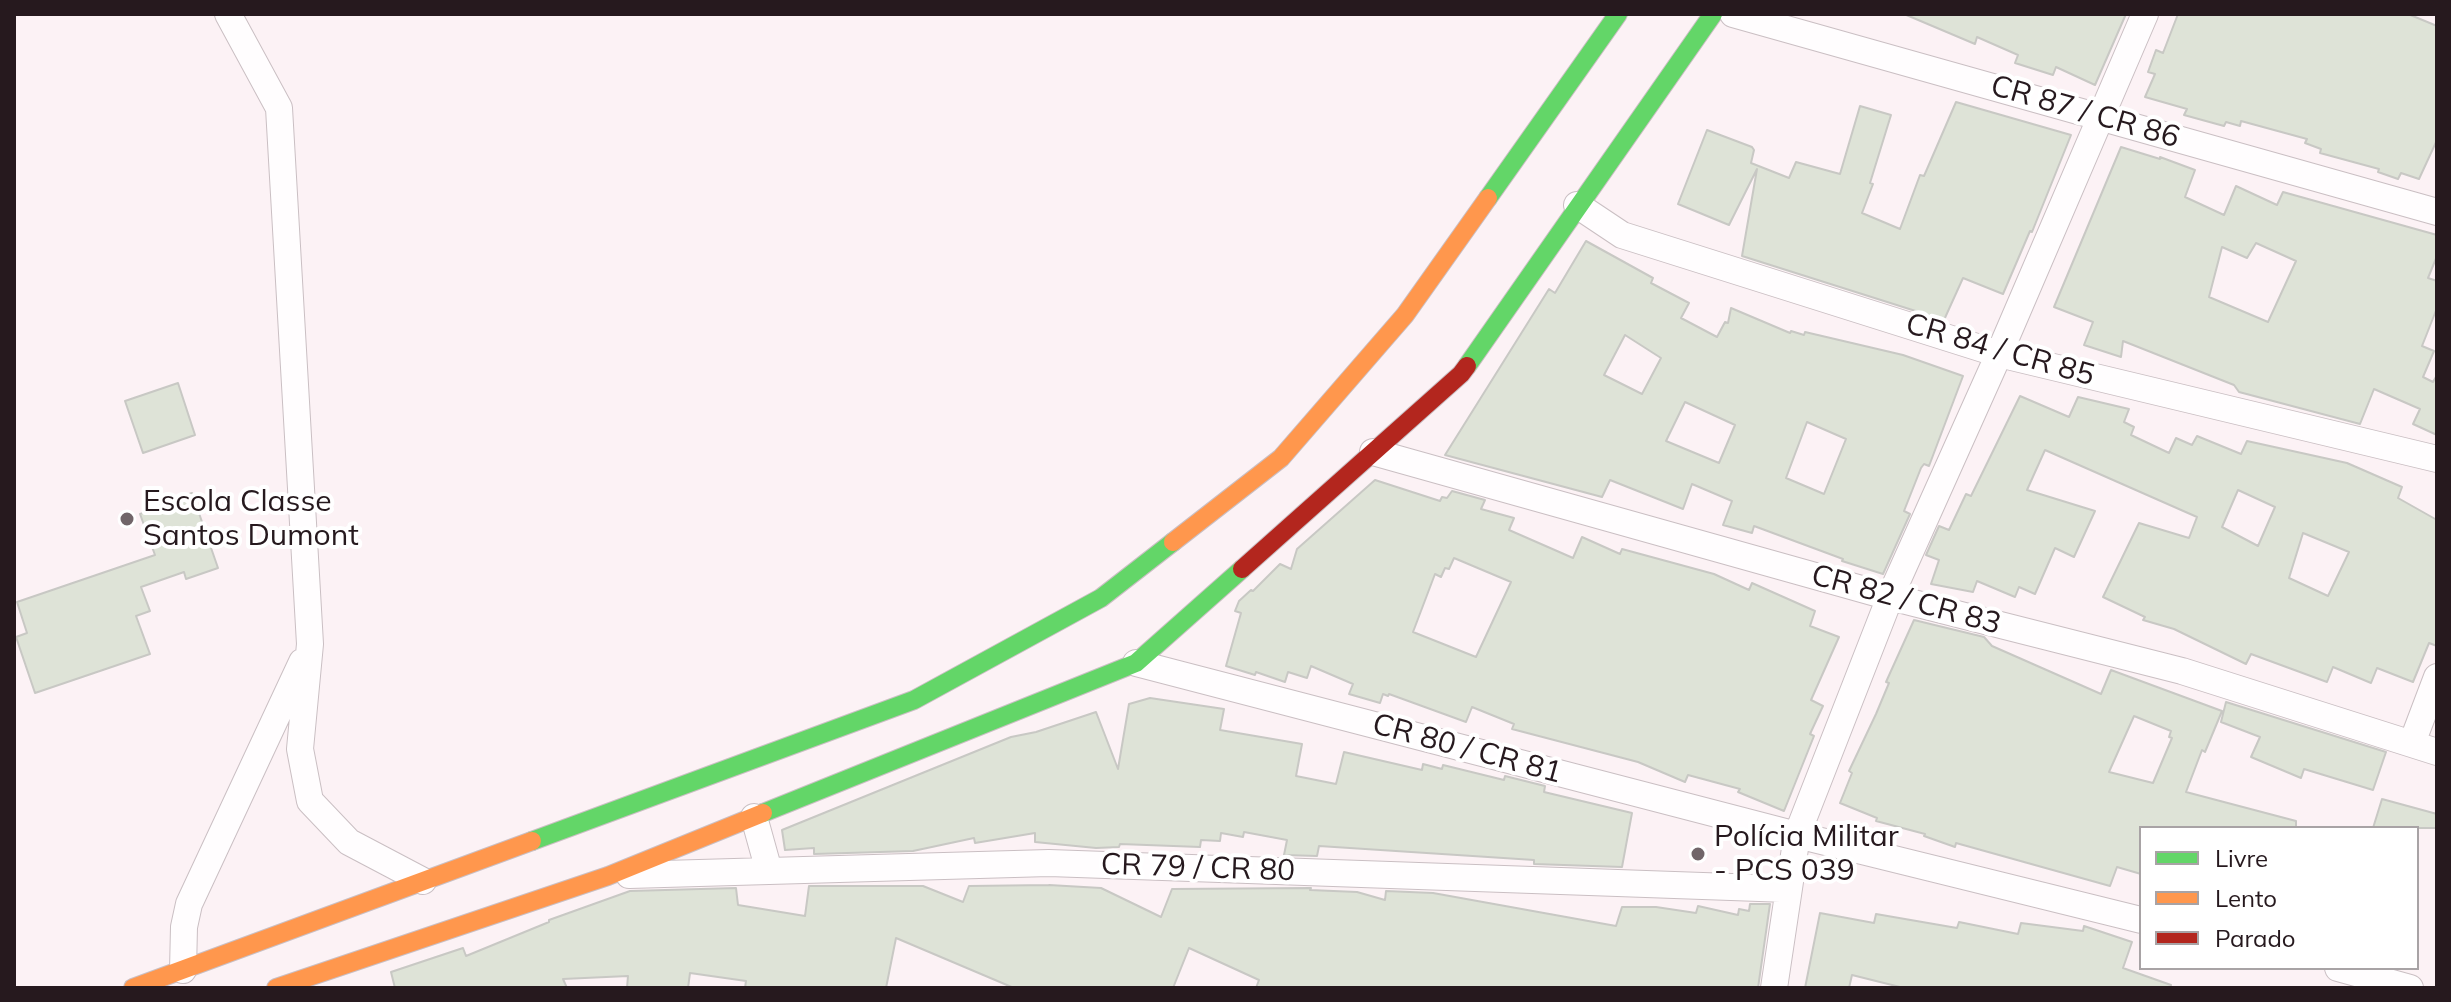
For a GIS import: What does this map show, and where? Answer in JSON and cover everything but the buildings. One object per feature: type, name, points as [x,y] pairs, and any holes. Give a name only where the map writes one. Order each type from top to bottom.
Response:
[{"type":"main road","points":[[133,988],[914,700],[1101,598],[1281,458],[1405,315],[1618,14]]},
{"type":"main road","points":[[276,988],[608,876],[1136,663],[1461,374],[1713,14]]},
{"type":"street","points":[[228,14],[279,108],[310,644],[300,749],[310,801],[349,842],[423,881]]},
{"type":"street","name":"CR 87 / CR 86","points":[[1733,14],[2437,212]]},
{"type":"street","points":[[1774,988],[1797,835],[1890,597],[1999,354],[2145,14]]},
{"type":"street","name":"CR 84 / CR 85","points":[[1577,205],[1622,235],[1999,354],[2437,459]]},
{"type":"street","name":"CR 82 / CR 83","points":[[1373,452],[1890,597],[2182,671],[2425,748]]},
{"type":"street","points":[[183,970],[184,927],[189,904],[310,644]]},
{"type":"street","name":"CR 80 / CR 81","points":[[1136,663],[1797,835],[2139,920]]},
{"type":"street","points":[[2425,748],[2437,677]]},
{"type":"street","points":[[754,817],[769,871]]},
{"type":"street","name":"CR 79 / CR 80","points":[[608,876],[1049,863],[1788,889]]},
{"type":"street","points":[[2345,970],[2410,988]]},
{"type":"traffic: fast","points":[[1488,198],[1618,14]]},
{"type":"traffic: fast","points":[[1467,366],[1713,14]]},
{"type":"traffic: fast","points":[[532,841],[914,700],[1101,598],[1173,542]]},
{"type":"traffic: fast","points":[[763,813],[1136,663],[1242,569]]},
{"type":"traffic: slow","points":[[1173,542],[1281,458],[1405,315],[1488,198]]},
{"type":"traffic: slow","points":[[276,988],[608,876],[763,813]]},
{"type":"traffic: slow","points":[[133,988],[532,841]]},
{"type":"traffic: jam","points":[[1242,569],[1467,366]]},
{"type":"place","name":"Escola Classe Santos Dumont","points":[[127,519]]},
{"type":"place","name":"Polícia Militar - PCS 039","points":[[1698,854]]}]
